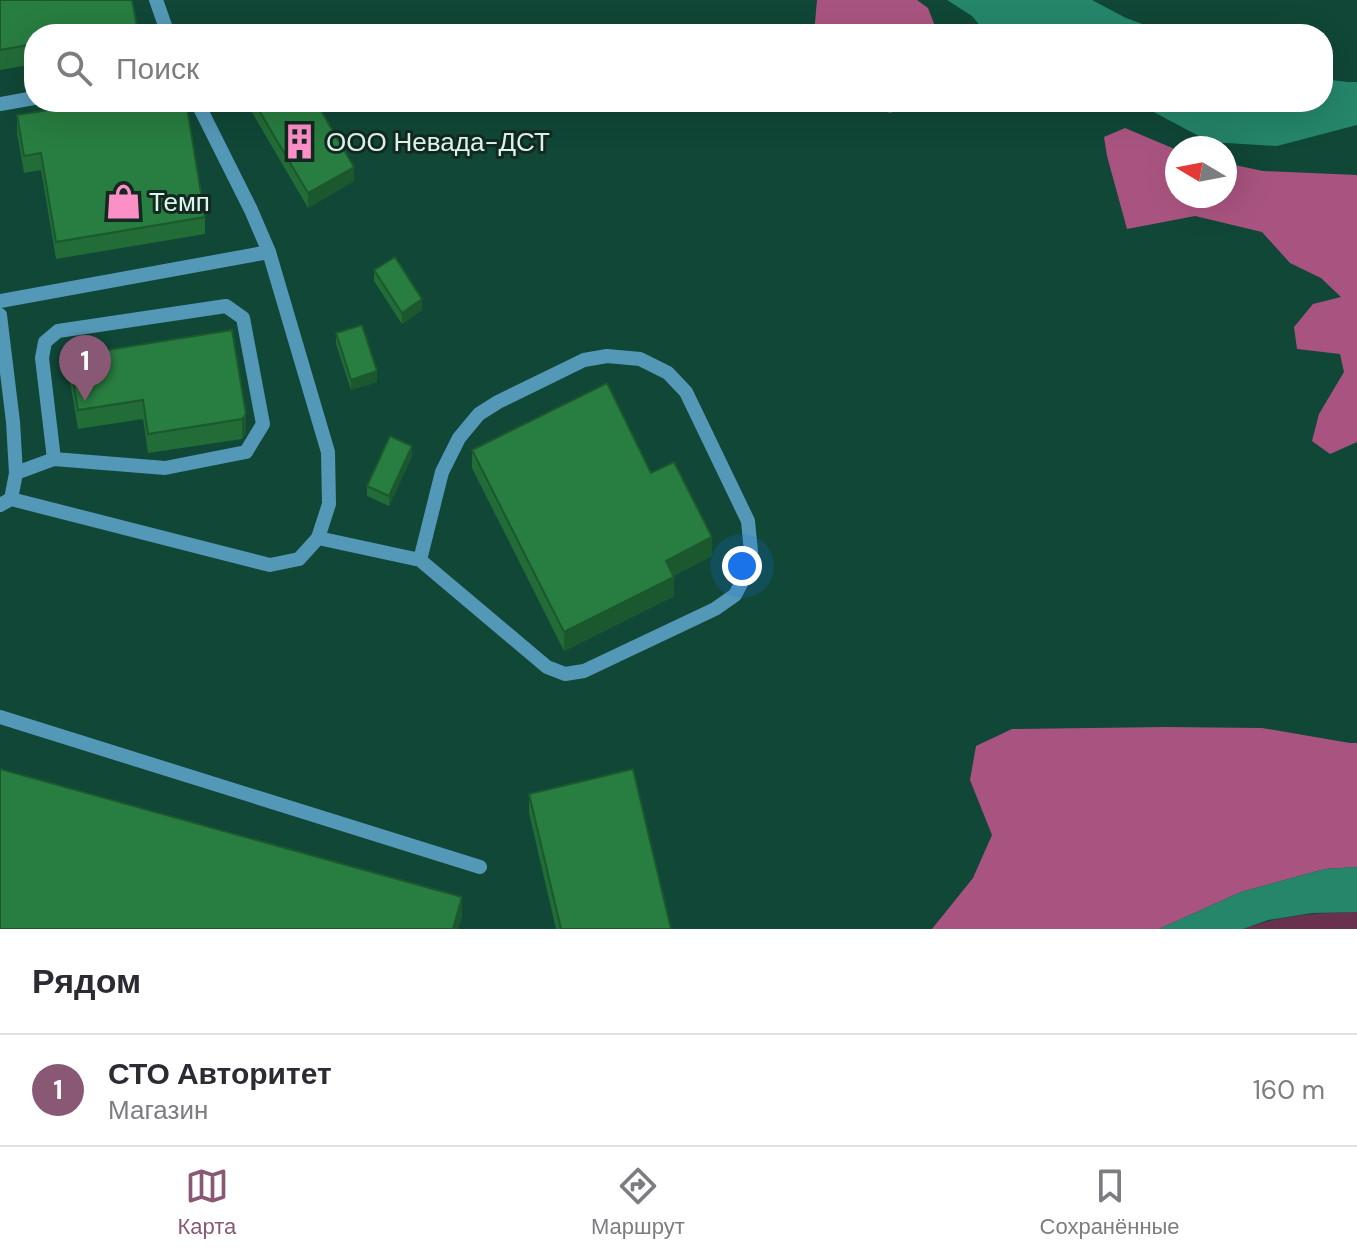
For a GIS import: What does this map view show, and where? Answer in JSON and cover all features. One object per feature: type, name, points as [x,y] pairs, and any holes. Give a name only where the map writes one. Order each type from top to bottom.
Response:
[{"type":"lane","points":[[156,0],[164,24]]},
{"type":"lane","points":[[0,104],[24,100]]},
{"type":"lane","points":[[0,315],[16,473],[6,502],[270,565],[299,559],[318,538],[329,504],[328,452],[269,252],[202,112]]},
{"type":"lane","points":[[0,301],[269,252]]},
{"type":"lane","points":[[16,473],[54,459],[165,468],[246,452],[263,424],[243,318],[226,306],[58,331],[45,342],[42,358],[54,459]]},
{"type":"lane","points":[[318,538],[420,560],[547,667],[565,674],[584,671],[715,609],[735,595],[745,576],[751,552],[748,521],[686,392],[668,373],[640,359],[607,356],[584,360],[479,414],[459,438],[442,472],[420,560]]},
{"type":"lane","points":[[0,717],[480,867]]},
{"type":"shaded area","points":[[817,0],[917,0],[928,8],[934,24],[815,24]]},
{"type":"shaded area","points":[[947,0],[1092,0],[1142,24],[979,24]]},
{"type":"shaded area","points":[[1333,80],[1357,82],[1357,125],[1277,146],[1237,144],[1237,136],[1199,136],[1154,112],[1333,112]]},
{"type":"shaded area","points":[[1125,128],[1165,145],[1165,208],[1237,208],[1237,166],[1263,171],[1357,175],[1357,442],[1330,454],[1312,441],[1319,414],[1344,372],[1340,354],[1297,349],[1294,327],[1313,304],[1341,297],[1321,278],[1290,263],[1262,232],[1195,216],[1127,229],[1104,137]]},
{"type":"shaded area","points":[[1262,728],[1357,743],[1357,867],[1325,869],[1241,892],[1159,929],[932,929],[973,878],[992,835],[970,780],[976,746],[1012,729]]},
{"type":"shaded area","points":[[1357,867],[1357,912],[1312,913],[1268,920],[1243,929],[1159,929],[1241,892],[1325,869]]},
{"type":"shaded area","points":[[1357,912],[1357,929],[1243,929],[1299,916]]},
{"type":"building","points":[[0,0],[132,0],[137,24],[24,24],[24,46],[0,50]]},
{"type":"building","points":[[36,112],[188,112],[205,217],[56,242],[41,153],[24,156],[17,115]]},
{"type":"building","name":"ООО Невада-ДСТ","points":[[260,112],[322,112],[354,167],[308,193]]},
{"type":"building","points":[[395,257],[422,299],[402,313],[374,270]]},
{"type":"building","points":[[362,325],[377,371],[351,380],[336,333]]},
{"type":"building","points":[[232,330],[246,414],[242,419],[148,434],[143,400],[78,410],[69,356]]},
{"type":"building","points":[[607,383],[651,473],[674,462],[712,537],[666,561],[674,577],[564,632],[472,450]]},
{"type":"building","points":[[390,436],[412,446],[389,496],[367,486]]},
{"type":"building","points":[[0,769],[462,897],[453,929],[0,929]]},
{"type":"building","points":[[633,769],[671,929],[561,929],[529,794]]},
{"type":"place","name":"ООО Невада-ДСТ","points":[[300,142]]},
{"type":"place","name":"Темп","points":[[123,202]]},
{"type":"place","name":"СТО Авторитет","points":[[85,401]]}]
